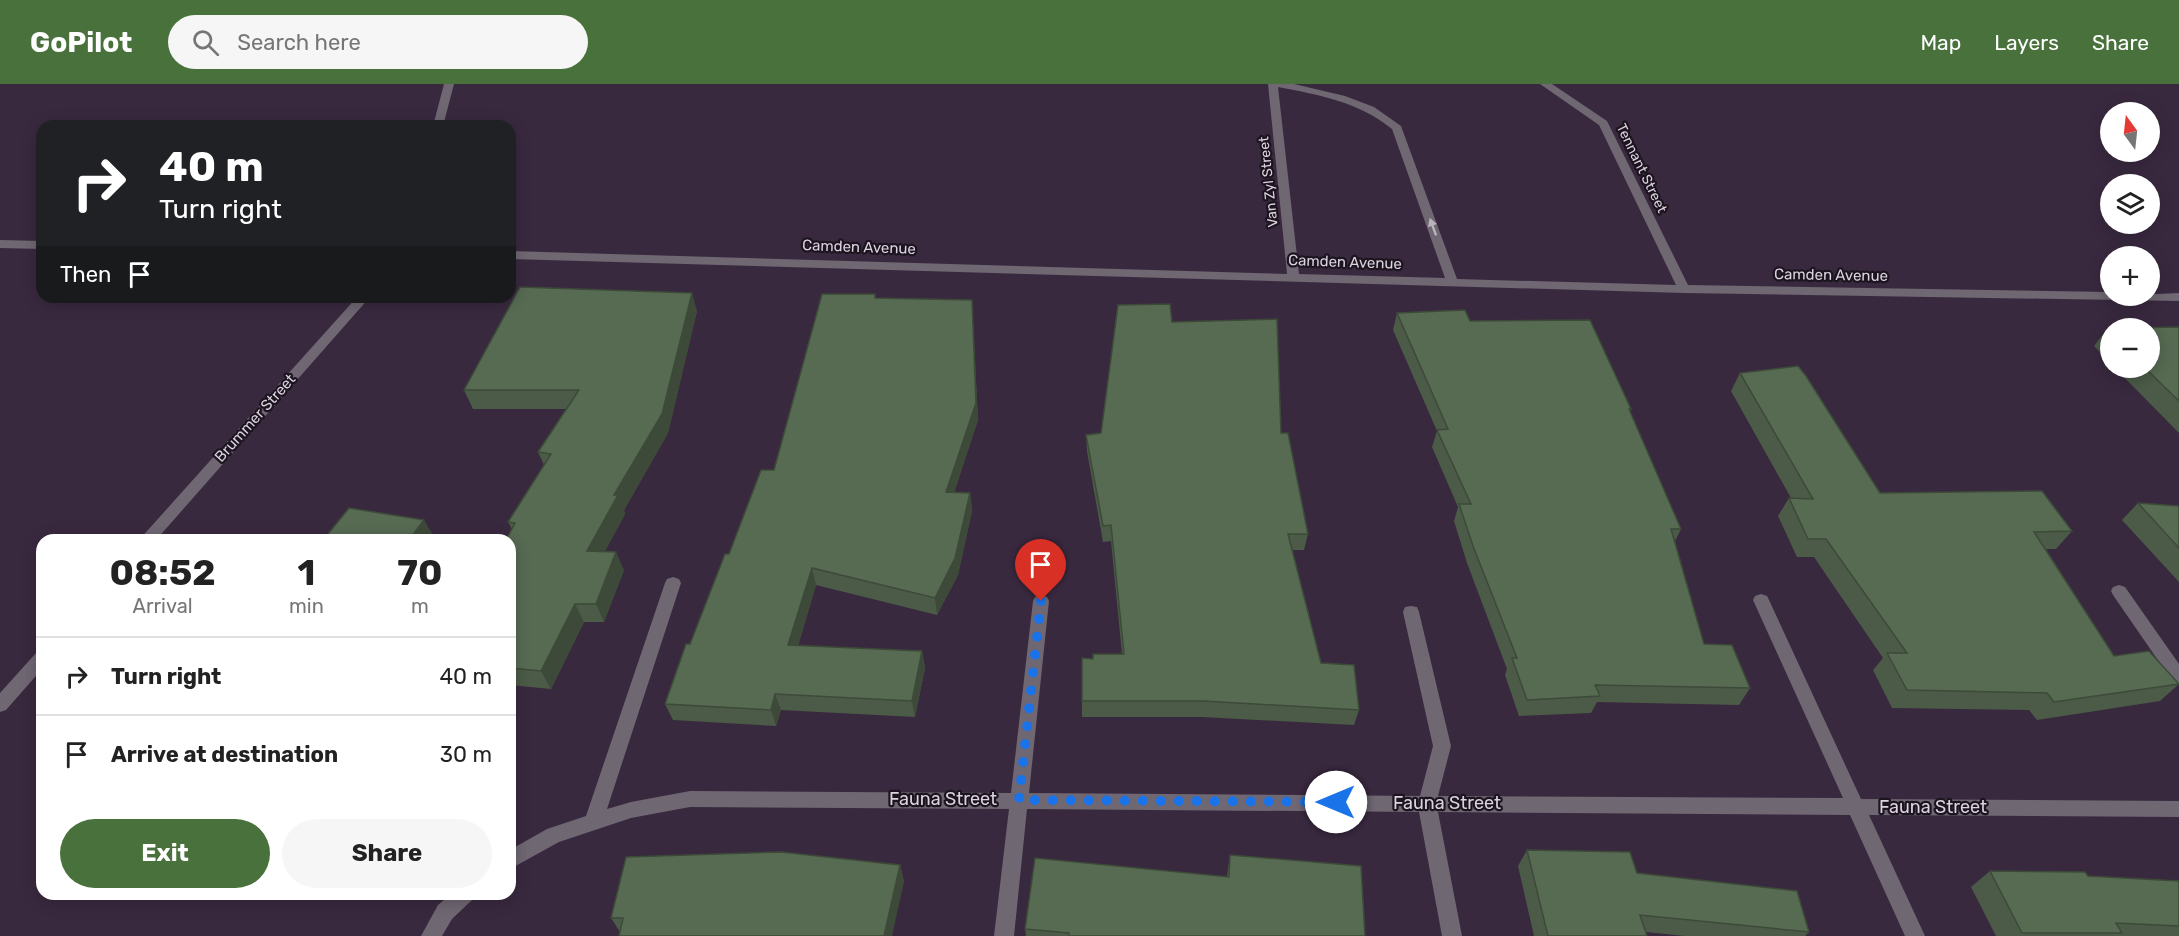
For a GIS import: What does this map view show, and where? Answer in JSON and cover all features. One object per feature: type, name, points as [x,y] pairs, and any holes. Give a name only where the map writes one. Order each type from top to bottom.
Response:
[{"type":"street","points":[[440,120],[449,84]]},
{"type":"street","name":"Van Zyl Street","points":[[1273,84],[1293,277]]},
{"type":"street","points":[[1278,84],[1332,94],[1384,116],[1397,128],[1452,282]]},
{"type":"street","name":"Tennant Street","points":[[1545,84],[1603,123],[1684,289]]},
{"type":"street","points":[[0,244],[36,244]]},
{"type":"street","name":"Camden Avenue","points":[[516,255],[1684,289],[2179,297]]},
{"type":"street","name":"Brummer Street","points":[[152,534],[359,303]]},
{"type":"street","points":[[594,821],[673,583]]},
{"type":"street","points":[[2119,591],[2179,677]]},
{"type":"street","points":[[1761,600],[1914,936]]},
{"type":"street","points":[[1004,936],[1041,601]]},
{"type":"street","points":[[1411,612],[1442,746],[1427,803],[1452,936]]},
{"type":"street","points":[[0,705],[36,665]]},
{"type":"street","name":"Fauna Street","points":[[516,857],[554,835],[594,821],[631,810],[690,799],[2179,809]]},
{"type":"street","points":[[431,936],[446,912],[459,900]]},
{"type":"building","points":[[520,287],[692,293],[662,414],[614,495],[618,495],[587,551],[616,552],[596,604],[575,604],[541,671],[516,669],[516,534],[509,534],[515,523],[508,522],[551,454],[538,452],[579,390],[464,390],[511,303],[516,303],[516,294]]},
{"type":"building","points":[[822,294],[875,294],[875,298],[972,300],[976,403],[946,492],[970,493],[955,558],[935,598],[812,568],[788,645],[922,651],[912,701],[775,694],[771,710],[665,704],[686,644],[690,644],[725,554],[729,554],[761,470],[774,470]]},
{"type":"building","points":[[1170,304],[1172,322],[1277,319],[1281,433],[1288,433],[1308,534],[1288,534],[1321,663],[1354,665],[1359,710],[1204,701],[1082,701],[1082,658],[1093,659],[1093,654],[1124,654],[1111,525],[1103,526],[1086,435],[1101,433],[1118,305]]},
{"type":"building","points":[[1465,310],[1470,321],[1590,320],[1631,409],[1629,409],[1681,529],[1671,529],[1704,644],[1732,645],[1750,688],[1595,685],[1600,696],[1527,700],[1512,658],[1517,658],[1459,504],[1471,504],[1437,430],[1448,429],[1397,313]]},
{"type":"building","points":[[2160,327],[2179,327],[2179,401],[2155,378],[2160,378]]},
{"type":"building","points":[[1798,366],[1880,493],[2042,491],[2072,531],[2034,532],[2114,656],[2149,651],[2179,684],[2054,702],[2047,693],[1907,690],[1887,653],[1907,653],[1826,539],[1808,539],[1789,498],[1813,499],[1740,373]]},
{"type":"building","points":[[2138,503],[2179,506],[2179,548]]},
{"type":"building","points":[[349,508],[424,520],[414,534],[328,534]]},
{"type":"building","points":[[1527,850],[1630,852],[1637,873],[1797,891],[1809,932],[1640,915],[1647,936],[1548,936]]},
{"type":"building","points":[[781,852],[900,865],[884,936],[619,936],[623,918],[611,918],[626,857]]},
{"type":"building","points":[[1230,855],[1361,866],[1365,936],[1069,936],[1069,933],[1025,929],[1035,858],[1229,877]]},
{"type":"building","points":[[1990,871],[2085,872],[2088,876],[2179,881],[2179,926],[2116,923],[2122,933],[2022,933]]},
{"type":"route","points":[[1041,601],[1019,800],[1336,802]]}]
